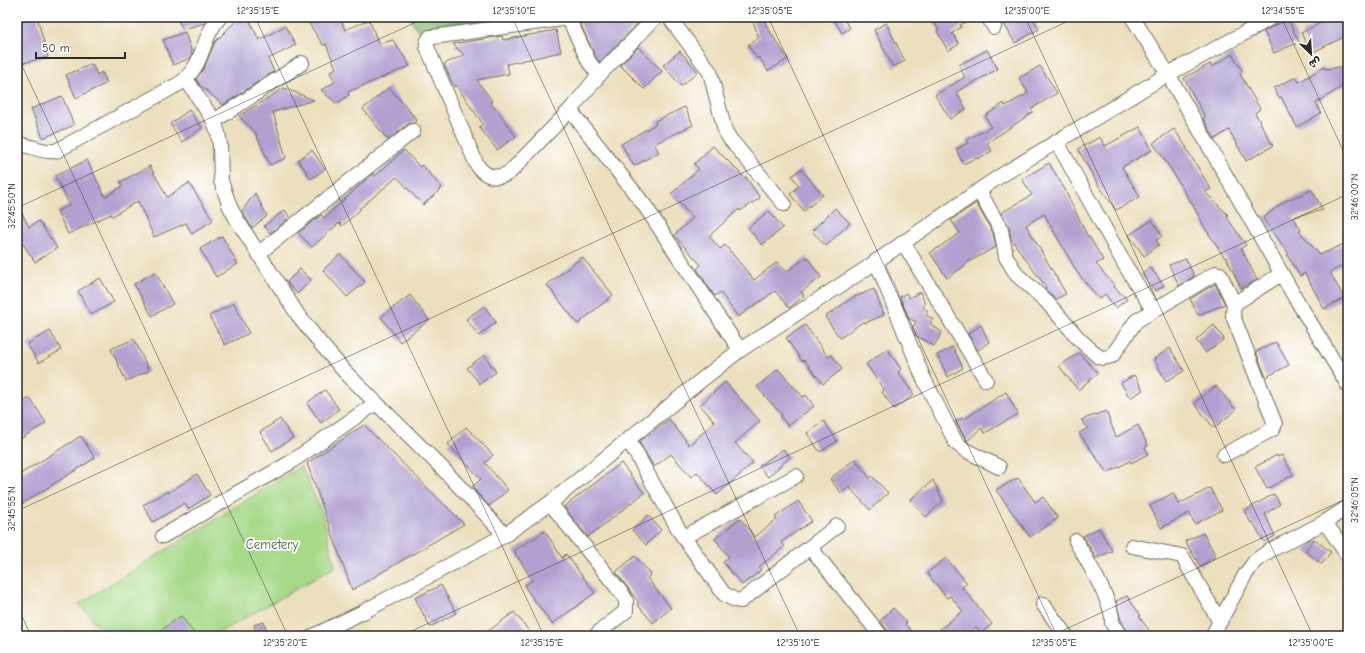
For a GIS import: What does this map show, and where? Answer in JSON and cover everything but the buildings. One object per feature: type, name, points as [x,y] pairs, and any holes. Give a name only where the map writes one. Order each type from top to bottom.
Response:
[{"type":"street","points":[[17,144],[49,152],[62,149],[186,79],[200,57],[211,29],[220,17]]},
{"type":"street","points":[[599,75],[589,62],[568,18],[433,37],[428,39],[427,44],[479,169],[490,176],[503,176],[509,173],[570,110],[599,75],[656,17]]},
{"type":"street","points":[[669,17],[710,72],[725,131],[784,204]]},
{"type":"street","points":[[1132,17],[1168,74],[1282,274],[1348,385]]},
{"type":"street","points":[[313,636],[363,612],[505,535],[550,503],[628,438],[740,350],[876,261],[979,191],[1057,142],[1168,74],[1272,17]]},
{"type":"street","points":[[214,121],[302,63]]},
{"type":"street","points":[[186,79],[214,121],[218,134],[221,181],[237,220],[298,315],[321,344],[376,403],[442,468],[505,535]]},
{"type":"street","points":[[570,110],[645,206],[740,350]]},
{"type":"street","points":[[259,253],[413,131]]},
{"type":"street","points":[[1057,142],[1125,265],[1153,310]]},
{"type":"street","points":[[979,191],[1001,230],[1006,257],[1017,275],[1046,301],[1080,340],[1099,357],[1103,358],[1112,356],[1133,324],[1153,310],[1218,272],[1220,274],[1234,304],[1233,316],[1274,424],[1273,429],[1224,455]]},
{"type":"street","points":[[903,242],[986,380]]},
{"type":"street","points":[[876,261],[923,377],[956,443],[965,450],[1000,467]]},
{"type":"street","points":[[1234,304],[1282,274]]},
{"type":"street","points":[[163,536],[291,462],[376,403]]},
{"type":"street","points":[[628,438],[684,537],[724,594],[735,600],[740,600],[837,526]]},
{"type":"street","points":[[684,537],[796,476]]},
{"type":"street","points":[[550,503],[623,595],[626,601],[626,611],[598,633],[597,636]]},
{"type":"street","points":[[1212,636],[1245,575],[1255,561],[1269,551],[1325,522],[1348,507]]},
{"type":"street","points":[[1325,522],[1348,556]]},
{"type":"street","points":[[1076,541],[1104,593],[1113,617],[1112,623],[1120,636]]},
{"type":"street","points":[[1132,546],[1182,556],[1220,622]]},
{"type":"street","points":[[810,547],[880,636]]},
{"type":"street","points":[[1043,604],[1066,636]]},
{"type":"green space","points":[[409,17],[486,17],[485,22],[420,34]]},
{"type":"green space","name":"Cemetery","points":[[301,466],[321,510],[335,567],[213,636],[107,636],[79,604]]}]
